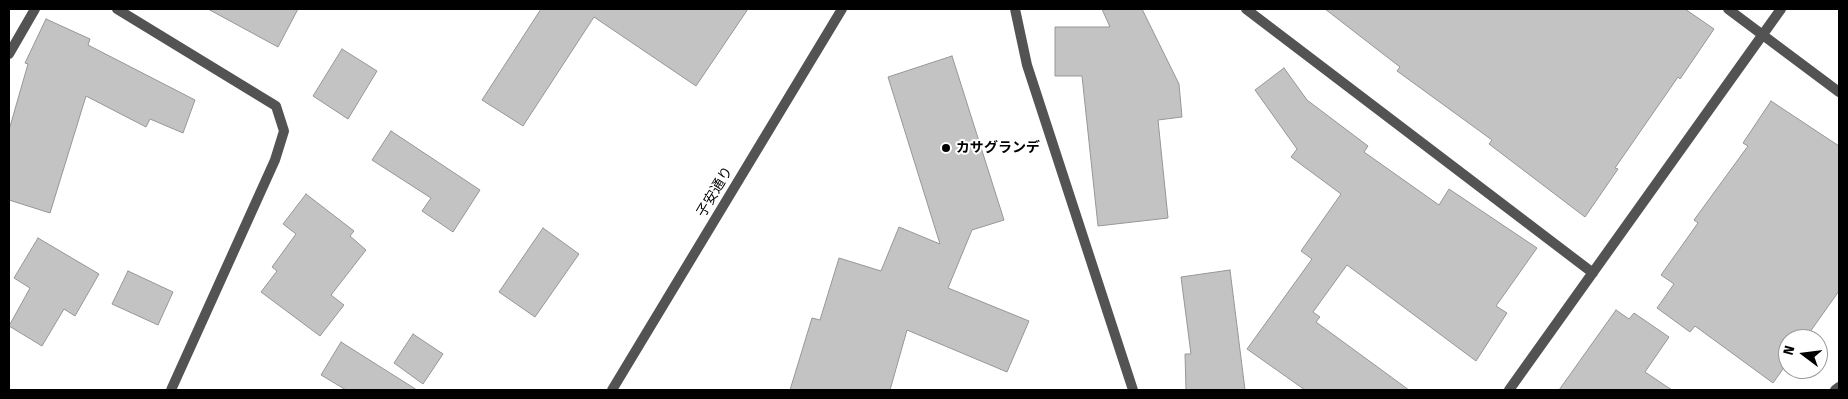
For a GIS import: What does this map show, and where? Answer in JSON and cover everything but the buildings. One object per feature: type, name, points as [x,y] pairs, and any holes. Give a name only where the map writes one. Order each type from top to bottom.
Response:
[{"type":"street","points":[[9,54],[35,9]]},
{"type":"street","points":[[117,9],[276,106],[284,131],[275,160],[171,390]]},
{"type":"street","name":"子安通り","points":[[612,390],[842,9]]},
{"type":"street","points":[[1015,9],[1026,65],[1133,390]]},
{"type":"street","points":[[1246,9],[1593,273]]},
{"type":"street","points":[[1728,9],[1839,92]]},
{"type":"street","points":[[1509,390],[1781,9]]},
{"type":"street","points":[[1835,390],[1839,387]]},
{"type":"place","name":"カサグランデ","points":[[946,148]]}]
